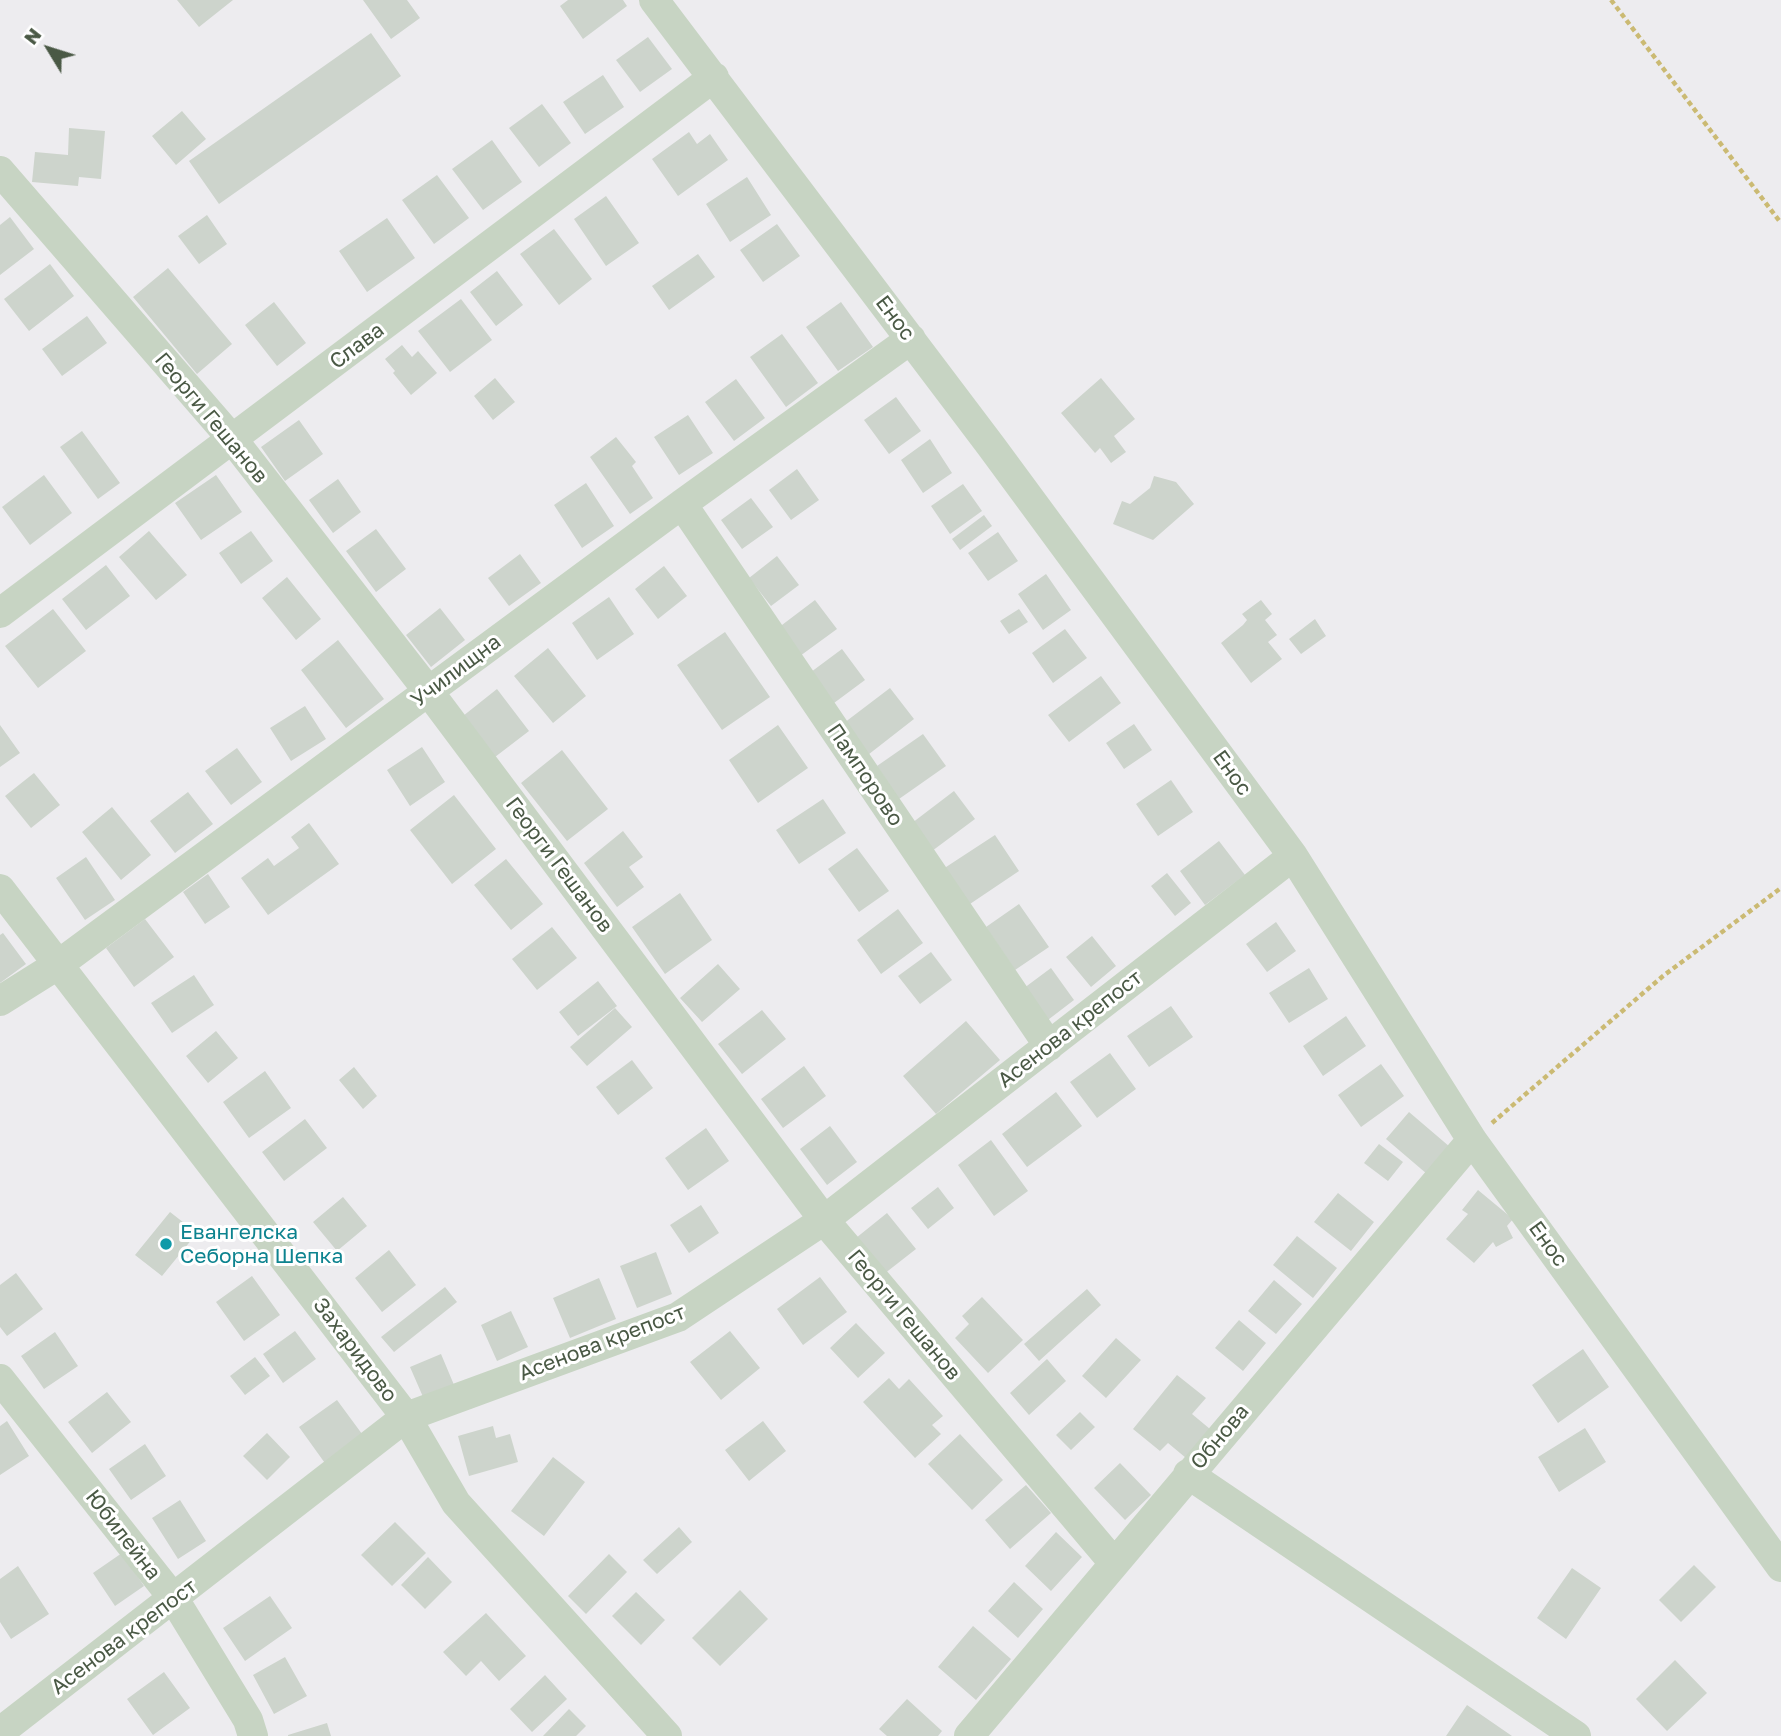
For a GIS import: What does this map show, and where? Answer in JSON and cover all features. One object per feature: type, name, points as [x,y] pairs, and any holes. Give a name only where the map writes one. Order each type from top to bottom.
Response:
[{"type":"street","name":"Енос","points":[[654,0],[911,339],[1293,856],[1472,1140],[1781,1567]]},
{"type":"street","name":"Слава","points":[[0,613],[713,77]]},
{"type":"street","name":"Георги Гешанов","points":[[0,171],[233,440],[429,692],[824,1220],[1114,1563]]},
{"type":"street","name":"Училищна","points":[[0,1002],[59,964],[682,504],[911,339]]},
{"type":"street","name":"Пампорово","points":[[682,504],[1049,1046]]},
{"type":"street","name":"Асенова крепост","points":[[0,1732],[406,1418],[678,1317],[824,1220],[1293,856]]},
{"type":"street","name":"Захаридово","points":[[0,889],[406,1418],[456,1503],[667,1736]]},
{"type":"street","name":"Обнова","points":[[969,1736],[1472,1140]]},
{"type":"street","name":"Юбилейна","points":[[0,1379],[174,1600],[248,1720],[253,1736]]},
{"type":"street","points":[[1188,1474],[1576,1736]]},
{"type":"path","points":[[1611,0],[1781,223]]},
{"type":"path","points":[[1472,1140],[1663,976],[1781,888]]},
{"type":"building","points":[[177,0],[233,0],[199,27]]},
{"type":"building","points":[[363,0],[407,0],[420,18],[391,39]]},
{"type":"building","points":[[568,0],[623,0],[627,6],[583,39],[560,6]]},
{"type":"building","points":[[371,33],[401,76],[219,204],[189,161]]},
{"type":"building","points":[[648,37],[672,69],[640,92],[616,60]]},
{"type":"building","points":[[603,75],[624,107],[585,134],[563,102]]},
{"type":"building","points":[[542,104],[571,143],[539,167],[509,128]]},
{"type":"building","points":[[182,111],[206,139],[176,165],[152,136]]},
{"type":"building","points":[[69,128],[105,131],[101,179],[79,177],[78,186],[32,182],[35,152],[68,155]]},
{"type":"building","points":[[689,132],[697,144],[710,134],[728,160],[678,196],[652,159]]},
{"type":"building","points":[[492,140],[522,182],[483,210],[452,169]]},
{"type":"building","points":[[437,175],[469,218],[434,244],[402,200]]},
{"type":"building","points":[[747,177],[771,215],[730,242],[706,204]]},
{"type":"building","points":[[606,196],[639,243],[606,266],[574,219]]},
{"type":"building","points":[[207,215],[227,244],[199,264],[178,236]]},
{"type":"building","points":[[10,217],[34,249],[0,275],[0,225]]},
{"type":"building","points":[[387,218],[415,258],[367,292],[339,251]]},
{"type":"building","points":[[777,224],[800,256],[763,282],[740,250]]},
{"type":"building","points":[[554,229],[592,279],[559,305],[520,254]]},
{"type":"building","points":[[698,254],[715,277],[669,310],[652,286]]},
{"type":"building","points":[[50,264],[74,296],[29,331],[4,299]]},
{"type":"building","points":[[168,268],[232,344],[197,374],[133,297]]},
{"type":"building","points":[[497,271],[523,305],[496,326],[470,292]]},
{"type":"building","points":[[461,299],[492,340],[450,372],[418,331]]},
{"type":"building","points":[[274,302],[306,343],[277,366],[245,325]]},
{"type":"building","points":[[841,302],[873,347],[838,371],[806,327]]},
{"type":"building","points":[[87,316],[107,343],[62,376],[42,349]]},
{"type":"building","points":[[782,334],[818,383],[786,407],[750,357]]},
{"type":"building","points":[[402,345],[412,357],[418,351],[437,373],[411,395],[385,359]]},
{"type":"building","points":[[495,378],[515,402],[493,420],[474,396]]},
{"type":"building","points":[[1101,378],[1135,419],[1114,436],[1126,452],[1111,463],[1100,448],[1095,453],[1061,413]]},
{"type":"building","points":[[736,379],[765,418],[734,441],[705,402]]},
{"type":"building","points":[[896,397],[921,431],[889,454],[864,420]]},
{"type":"building","points":[[688,415],[713,453],[679,475],[654,437]]},
{"type":"building","points":[[299,420],[323,454],[285,481],[261,447]]},
{"type":"building","points":[[82,431],[120,483],[98,499],[60,447]]},
{"type":"building","points":[[616,437],[636,462],[632,466],[653,498],[630,514],[590,457]]},
{"type":"building","points":[[930,439],[952,473],[923,493],[901,460]]},
{"type":"building","points":[[797,469],[819,500],[791,520],[769,490]]},
{"type":"building","points":[[44,475],[72,513],[30,545],[2,507]]},
{"type":"building","points":[[216,475],[242,512],[201,540],[175,503]]},
{"type":"building","points":[[1154,476],[1176,482],[1194,504],[1153,540],[1113,524],[1122,501],[1130,504],[1150,488]]},
{"type":"building","points":[[338,479],[361,512],[333,533],[309,500]]},
{"type":"building","points":[[586,483],[614,526],[582,548],[554,505]]},
{"type":"building","points":[[963,484],[982,511],[950,534],[931,506]]},
{"type":"building","points":[[751,498],[773,527],[742,549],[721,520]]},
{"type":"building","points":[[984,515],[992,526],[960,550],[952,539]]},
{"type":"building","points":[[376,529],[406,569],[376,592],[346,551]]},
{"type":"building","points":[[149,531],[187,575],[156,600],[119,557]]},
{"type":"building","points":[[251,531],[273,561],[241,584],[219,553]]},
{"type":"building","points":[[998,532],[1018,561],[988,581],[968,553]]},
{"type":"building","points":[[520,554],[541,583],[509,606],[488,578]]},
{"type":"building","points":[[777,556],[799,585],[771,606],[749,578]]},
{"type":"building","points":[[106,565],[130,596],[86,630],[62,599]]},
{"type":"building","points":[[664,566],[687,596],[658,619],[635,589]]},
{"type":"building","points":[[1046,574],[1071,610],[1043,630],[1018,594]]},
{"type":"building","points":[[287,577],[321,619],[296,640],[262,598]]},
{"type":"building","points":[[609,597],[634,634],[597,660],[572,623]]},
{"type":"building","points":[[815,600],[837,629],[800,656],[778,628]]},
{"type":"building","points":[[1261,600],[1272,614],[1265,620],[1277,635],[1268,642],[1282,659],[1251,683],[1221,643],[1247,620],[1242,614]]},
{"type":"building","points":[[440,608],[465,640],[431,667],[406,635]]},
{"type":"building","points":[[53,609],[86,651],[38,688],[5,646]]},
{"type":"building","points":[[1019,609],[1028,622],[1009,634],[1000,621]]},
{"type":"building","points":[[1315,619],[1326,636],[1301,654],[1289,639]]},
{"type":"building","points":[[1065,629],[1087,658],[1053,683],[1032,653]]},
{"type":"building","points":[[725,632],[770,697],[722,730],[677,665]]},
{"type":"building","points":[[338,640],[384,699],[346,728],[301,670]]},
{"type":"building","points":[[548,648],[586,696],[553,723],[514,676]]},
{"type":"building","points":[[842,649],[865,680],[834,703],[811,672]]},
{"type":"building","points":[[1101,676],[1121,703],[1069,742],[1048,715]]},
{"type":"building","points":[[890,688],[914,719],[864,758],[840,726]]},
{"type":"building","points":[[497,689],[529,731],[495,757],[463,716]]},
{"type":"building","points":[[305,706],[326,739],[291,761],[270,728]]},
{"type":"building","points":[[1134,724],[1152,750],[1124,769],[1106,743]]},
{"type":"building","points":[[0,725],[20,753],[0,767]]},
{"type":"building","points":[[778,725],[808,768],[758,803],[729,760]]},
{"type":"building","points":[[923,734],[946,766],[899,799],[877,766]]},
{"type":"building","points":[[422,747],[445,782],[410,806],[387,770]]},
{"type":"building","points":[[237,748],[262,782],[231,805],[205,771]]},
{"type":"building","points":[[562,750],[608,809],[567,841],[521,783]]},
{"type":"building","points":[[34,773],[60,805],[31,828],[5,796]]},
{"type":"building","points":[[1171,780],[1193,812],[1158,836],[1136,804]]},
{"type":"building","points":[[954,791],[975,819],[932,851],[912,823]]},
{"type":"building","points":[[188,792],[213,824],[175,853],[150,821]]},
{"type":"building","points":[[454,795],[496,849],[452,884],[410,830]]},
{"type":"building","points":[[823,799],[846,833],[799,864],[776,830]]},
{"type":"building","points":[[112,807],[151,855],[121,880],[82,832]]},
{"type":"building","points":[[309,823],[339,864],[268,915],[241,878],[268,858],[274,866],[299,848],[291,837]]},
{"type":"building","points":[[623,831],[643,857],[629,867],[644,887],[617,907],[584,863]]},
{"type":"building","points":[[995,835],[1019,871],[967,906],[943,869]]},
{"type":"building","points":[[1219,841],[1245,875],[1205,905],[1180,871]]},
{"type":"building","points":[[857,848],[889,891],[859,912],[828,869]]},
{"type":"building","points":[[86,857],[115,900],[85,920],[56,878]]},
{"type":"building","points":[[506,859],[543,904],[511,930],[474,885]]},
{"type":"building","points":[[1167,873],[1191,903],[1175,916],[1151,886]]},
{"type":"building","points":[[208,874],[230,907],[205,924],[183,892]]},
{"type":"building","points":[[680,893],[712,940],[665,974],[632,927]]},
{"type":"building","points":[[1019,904],[1049,947],[1015,970],[986,927]]},
{"type":"building","points":[[898,909],[923,943],[881,974],[857,940]]},
{"type":"building","points":[[145,919],[174,957],[134,987],[106,948]]},
{"type":"building","points":[[1276,922],[1296,951],[1267,972],[1246,944]]},
{"type":"building","points":[[552,927],[577,958],[537,990],[512,959]]},
{"type":"building","points":[[3,933],[26,964],[0,983],[0,935]]},
{"type":"building","points":[[1092,936],[1116,966],[1091,987],[1066,957]]},
{"type":"building","points":[[931,952],[952,980],[920,1004],[898,976]]},
{"type":"building","points":[[718,964],[740,989],[702,1022],[680,998]]},
{"type":"building","points":[[1051,968],[1074,1000],[1040,1026],[1016,994]]},
{"type":"building","points":[[1309,968],[1328,999],[1289,1023],[1269,993]]},
{"type":"building","points":[[194,975],[214,1005],[172,1033],[151,1003]]},
{"type":"building","points":[[598,981],[617,1006],[578,1036],[559,1012]]},
{"type":"building","points":[[1171,1006],[1193,1037],[1149,1067],[1127,1036]]},
{"type":"building","points":[[615,1008],[632,1027],[587,1066],[570,1047]]},
{"type":"building","points":[[762,1010],[786,1039],[742,1074],[718,1044]]},
{"type":"building","points":[[1346,1016],[1366,1046],[1323,1076],[1303,1046]]},
{"type":"building","points":[[966,1021],[1000,1060],[936,1114],[903,1076]]},
{"type":"building","points":[[216,1031],[238,1058],[208,1083],[186,1056]]},
{"type":"building","points":[[1110,1053],[1136,1089],[1097,1118],[1070,1082]]},
{"type":"building","points":[[632,1060],[653,1088],[618,1115],[596,1087]]},
{"type":"building","points":[[1381,1064],[1404,1096],[1361,1127],[1338,1095]]},
{"type":"building","points":[[804,1066],[826,1096],[783,1128],[761,1099]]},
{"type":"building","points":[[354,1067],[377,1096],[363,1109],[339,1080]]},
{"type":"building","points":[[265,1071],[291,1108],[249,1138],[223,1102]]},
{"type":"building","points":[[1056,1092],[1082,1126],[1027,1167],[1002,1134]]},
{"type":"building","points":[[1409,1112],[1450,1147],[1427,1174],[1386,1139]]},
{"type":"building","points":[[305,1119],[327,1148],[284,1181],[262,1152]]},
{"type":"building","points":[[830,1126],[857,1162],[827,1185],[800,1149]]},
{"type":"building","points":[[706,1128],[729,1161],[688,1190],[665,1158]]},
{"type":"building","points":[[991,1140],[1028,1191],[994,1216],[958,1165]]},
{"type":"building","points":[[1379,1144],[1403,1162],[1388,1181],[1364,1163]]},
{"type":"building","points":[[938,1187],[954,1208],[928,1229],[911,1208]]},
{"type":"building","points":[[1478,1190],[1513,1219],[1507,1226],[1513,1238],[1496,1247],[1493,1242],[1474,1263],[1446,1239],[1468,1214],[1462,1210]]},
{"type":"building","points":[[1338,1193],[1374,1222],[1351,1251],[1314,1222]]},
{"type":"building","points":[[343,1197],[367,1226],[337,1251],[313,1222]]},
{"type":"building","points":[[701,1205],[719,1233],[689,1253],[670,1225]]},
{"type":"building","name":"Евангелска Себорна Шепка","points":[[170,1212],[197,1233],[162,1276],[135,1255]]},
{"type":"building","points":[[887,1213],[916,1249],[884,1274],[856,1238]]},
{"type":"building","points":[[1297,1236],[1337,1268],[1313,1298],[1273,1265]]},
{"type":"building","points":[[389,1250],[416,1285],[382,1312],[355,1278]]},
{"type":"building","points":[[656,1252],[672,1294],[637,1308],[620,1266]]},
{"type":"building","points":[[16,1273],[43,1309],[7,1336],[0,1327],[0,1285]]},
{"type":"building","points":[[252,1276],[280,1315],[244,1341],[216,1302]]},
{"type":"building","points":[[820,1277],[847,1312],[803,1345],[777,1309]]},
{"type":"building","points":[[599,1278],[616,1319],[570,1338],[553,1298]]},
{"type":"building","points":[[1274,1280],[1302,1304],[1276,1334],[1248,1311]]},
{"type":"building","points":[[445,1287],[457,1302],[394,1352],[381,1337]]},
{"type":"building","points":[[1087,1289],[1101,1305],[1039,1361],[1024,1344]]},
{"type":"building","points":[[982,1297],[1023,1340],[988,1373],[955,1338],[969,1324],[962,1316]]},
{"type":"building","points":[[511,1311],[528,1347],[497,1361],[481,1325]]},
{"type":"building","points":[[1239,1320],[1266,1343],[1243,1371],[1215,1348]]},
{"type":"building","points":[[856,1323],[885,1353],[858,1378],[830,1348]]},
{"type":"building","points":[[295,1331],[316,1359],[283,1383],[263,1354]]},
{"type":"building","points":[[730,1331],[760,1368],[721,1400],[690,1362]]},
{"type":"building","points":[[55,1332],[78,1366],[44,1389],[21,1356]]},
{"type":"building","points":[[1116,1338],[1141,1360],[1106,1398],[1082,1376]]},
{"type":"building","points":[[1583,1349],[1609,1387],[1558,1423],[1532,1385]]},
{"type":"building","points":[[441,1354],[457,1392],[427,1406],[410,1367]]},
{"type":"building","points":[[255,1357],[270,1376],[245,1395],[230,1376]]},
{"type":"building","points":[[1047,1359],[1066,1381],[1029,1415],[1010,1393]]},
{"type":"building","points":[[1177,1375],[1206,1398],[1192,1414],[1210,1429],[1186,1458],[1168,1443],[1160,1451],[1133,1429]]},
{"type":"building","points":[[889,1378],[899,1389],[909,1379],[943,1416],[932,1425],[941,1434],[915,1458],[863,1402]]},
{"type":"building","points":[[107,1392],[131,1422],[92,1453],[68,1422]]},
{"type":"building","points":[[337,1400],[365,1438],[327,1466],[299,1427]]},
{"type":"building","points":[[1080,1412],[1095,1427],[1071,1450],[1056,1435]]},
{"type":"building","points":[[7,1421],[29,1456],[0,1475],[0,1426]]},
{"type":"building","points":[[763,1421],[786,1451],[749,1481],[725,1450]]},
{"type":"building","points":[[493,1426],[496,1438],[510,1434],[518,1462],[469,1476],[458,1436]]},
{"type":"building","points":[[1585,1428],[1606,1462],[1559,1492],[1538,1457]]},
{"type":"building","points":[[267,1433],[290,1457],[267,1480],[243,1456]]},
{"type":"building","points":[[960,1434],[1003,1480],[972,1510],[928,1464]]},
{"type":"building","points":[[145,1444],[166,1476],[131,1500],[109,1469]]},
{"type":"building","points":[[553,1457],[585,1482],[544,1536],[511,1511]]},
{"type":"building","points":[[1120,1463],[1151,1495],[1125,1520],[1094,1488]]},
{"type":"building","points":[[1026,1485],[1051,1513],[1010,1549],[985,1520]]},
{"type":"building","points":[[180,1500],[206,1541],[178,1559],[152,1518]]},
{"type":"building","points":[[395,1522],[426,1553],[392,1586],[361,1555]]},
{"type":"building","points":[[679,1527],[692,1542],[657,1574],[643,1560]]},
{"type":"building","points":[[1056,1532],[1082,1557],[1051,1591],[1025,1566]]},
{"type":"building","points":[[122,1553],[144,1586],[115,1606],[93,1573]]},
{"type":"building","points":[[609,1554],[627,1572],[586,1614],[568,1596]]},
{"type":"building","points":[[428,1557],[452,1582],[425,1609],[401,1585]]},
{"type":"building","points":[[1694,1565],[1716,1587],[1681,1622],[1659,1600]]},
{"type":"building","points":[[18,1566],[49,1614],[11,1639],[0,1622],[0,1579]]},
{"type":"building","points":[[1572,1568],[1601,1588],[1566,1639],[1537,1618]]},
{"type":"building","points":[[1014,1582],[1043,1609],[1018,1638],[988,1611]]},
{"type":"building","points":[[740,1590],[768,1619],[720,1666],[692,1638]]},
{"type":"building","points":[[636,1592],[665,1620],[641,1645],[612,1616]]},
{"type":"building","points":[[270,1596],[292,1628],[245,1661],[223,1628]]},
{"type":"building","points":[[486,1613],[526,1656],[499,1681],[481,1661],[466,1676],[443,1652]]},
{"type":"building","points":[[973,1626],[1011,1659],[976,1700],[938,1667]]},
{"type":"building","points":[[285,1657],[307,1696],[274,1714],[253,1675]]},
{"type":"building","points":[[1675,1660],[1707,1693],[1667,1731],[1636,1699]]},
{"type":"building","points":[[164,1672],[190,1708],[153,1735],[127,1699]]},
{"type":"building","points":[[545,1675],[567,1699],[532,1732],[510,1709]]},
{"type":"building","points":[[907,1699],[942,1731],[938,1736],[887,1736],[879,1729]]},
{"type":"building","points":[[1467,1705],[1512,1736],[1446,1736]]},
{"type":"building","points":[[569,1709],[586,1726],[576,1736],[543,1736]]},
{"type":"building","points":[[327,1723],[331,1736],[288,1736],[288,1735]]},
{"type":"place","name":"Евангелска Себорна Шепка","points":[[166,1244]]}]
